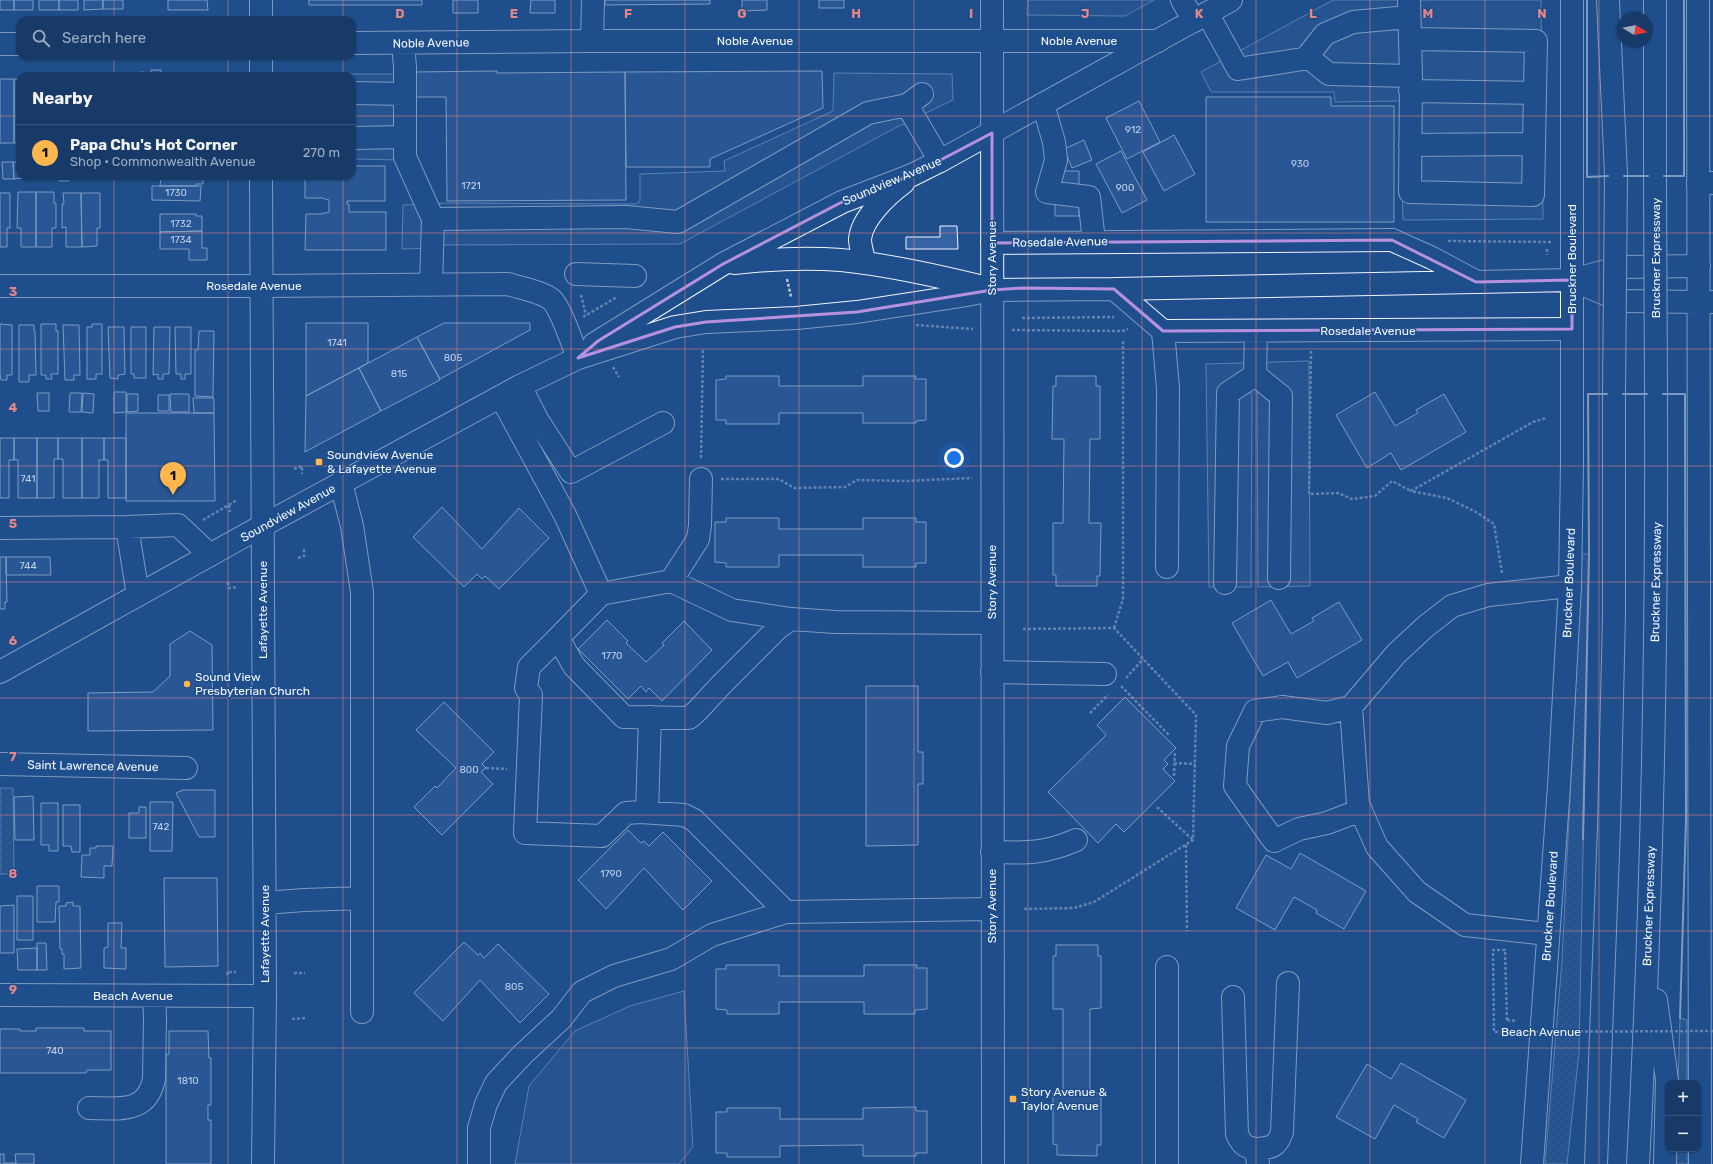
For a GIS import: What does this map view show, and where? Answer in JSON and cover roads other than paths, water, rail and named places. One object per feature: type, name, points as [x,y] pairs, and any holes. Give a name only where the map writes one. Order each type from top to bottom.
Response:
[{"type":"main road","points":[[261,16],[262,0]]},
{"type":"main road","points":[[592,41],[593,0]]},
{"type":"main road","name":"Story Avenue","points":[[992,0],[993,1164]]},
{"type":"main road","points":[[1182,0],[1200,17],[1238,69],[1309,58],[1329,74],[1411,83],[1535,93]]},
{"type":"main road","name":"Soundview Avenue","points":[[578,358],[598,341],[723,264],[842,202],[912,175],[940,161],[1231,0]]},
{"type":"main road","name":"Bruckner Boulevard","points":[[1532,1164],[1559,779],[1570,586],[1572,464],[1572,0]]},
{"type":"main road","points":[[1608,0],[1616,174]]},
{"type":"main road","points":[[1596,1164],[1610,827],[1614,614],[1617,0]]},
{"type":"main road","name":"Bruckner Expressway","points":[[1638,1164],[1648,943],[1655,652],[1655,0]]},
{"type":"main road","points":[[1698,0],[1706,183],[1706,995],[1700,1164]]},
{"type":"main road","points":[[1306,58],[1325,34],[1353,22],[1409,9],[1411,83],[1410,192],[1534,195],[1536,41],[1410,39]]},
{"type":"main road","name":"Noble Avenue","points":[[356,43],[592,41],[1158,41]]},
{"type":"main road","points":[[403,43],[406,157],[433,219],[431,284]]},
{"type":"main road","points":[[0,44],[16,44]]},
{"type":"main road","points":[[261,60],[261,72]]},
{"type":"main road","points":[[356,93],[405,94]]},
{"type":"main road","points":[[433,219],[626,217],[678,222],[868,114],[914,100],[940,161]]},
{"type":"main road","points":[[1043,104],[1054,142],[1056,160],[1047,192],[1090,197],[1094,241]]},
{"type":"main road","points":[[356,138],[405,138]]},
{"type":"main road","points":[[1410,145],[1534,144]]},
{"type":"main road","points":[[865,263],[860,240],[862,229],[885,198],[912,175]]},
{"type":"main road","name":"Lafayette Avenue","points":[[261,180],[265,903],[264,1164]]},
{"type":"main road","name":"Rosedale Avenue","points":[[992,243],[1094,241],[1392,240],[1432,258],[1476,282]]},
{"type":"main road","points":[[723,264],[789,259],[834,260],[865,263],[906,270],[992,290],[1572,280],[1621,267],[1706,266]]},
{"type":"main road","points":[[578,284],[635,276]]},
{"type":"main road","points":[[1572,280],[1622,301],[1706,302]]},
{"type":"main road","name":"Rosedale Avenue","points":[[0,286],[508,284],[542,295],[552,301],[566,326],[578,358]]},
{"type":"main road","points":[[1114,289],[1163,332],[1168,388],[1167,567]]},
{"type":"main road","name":"Soundview Avenue","points":[[0,672],[341,483],[520,386],[578,358],[675,326],[794,308],[857,312],[992,290]]},
{"type":"main road","name":"Rosedale Avenue","points":[[1163,332],[1572,330]]},
{"type":"main road","points":[[1256,331],[1256,375],[1281,396],[1279,578]]},
{"type":"main road","points":[[1225,583],[1228,393],[1256,375]]},
{"type":"main road","points":[[520,386],[538,421],[571,472],[663,423]]},
{"type":"main road","points":[[500,397],[565,515],[601,594]]},
{"type":"main road","points":[[671,581],[698,539],[700,525],[701,479]]},
{"type":"main road","points":[[341,483],[352,526],[362,592],[362,1012]]},
{"type":"main road","points":[[0,528],[178,525],[210,555]]},
{"type":"main road","points":[[127,527],[138,595]]},
{"type":"main road","points":[[786,912],[694,820],[684,815],[647,812],[626,813],[602,836],[524,833],[531,695],[526,688],[529,667],[601,594],[671,581],[732,610],[791,619],[851,622],[992,623]]},
{"type":"main road","points":[[1361,810],[1327,823],[1299,829],[1274,841],[1235,786],[1238,746],[1255,711],[1282,707],[1327,713],[1351,707],[1396,654],[1425,627],[1452,606],[1488,594],[1570,586]]},
{"type":"main road","points":[[558,638],[574,666],[624,717],[689,718],[778,628],[791,619]]},
{"type":"main road","points":[[992,672],[1105,674]]},
{"type":"main road","points":[[1351,707],[1358,804],[1377,847],[1417,892],[1465,925],[1548,934]]},
{"type":"main road","points":[[647,812],[650,717]]},
{"type":"main road","name":"Saint Lawrence Avenue","points":[[0,764],[186,768]]},
{"type":"main road","points":[[992,852],[1039,852],[1057,849],[1076,840]]},
{"type":"main road","points":[[265,903],[362,898]]},
{"type":"main road","points":[[479,1164],[479,1128],[486,1104],[496,1082],[522,1055],[561,1019],[582,992],[614,976],[671,959],[712,935],[786,912],[992,909]]},
{"type":"main road","points":[[1648,943],[1667,1080],[1665,1164]]},
{"type":"main road","points":[[1167,967],[1167,1164]]},
{"type":"main road","points":[[1233,997],[1237,1134],[1241,1144],[1257,1156],[1279,1141],[1282,1132],[1288,983]]},
{"type":"main road","name":"Beach Avenue","points":[[0,995],[265,996]]},
{"type":"main road","points":[[89,1108],[126,1108],[136,1106],[149,1093],[154,1079],[154,996]]},
{"type":"main road","points":[[1583,1164],[1600,1077]]},
{"type":"place","name":"Soundview Avenue & Lafayette Avenue","points":[[319,462]]},
{"type":"place","name":"Papa Chu's Hot Corner","points":[[173,495]]},
{"type":"place","name":"Sound View Presbyterian Church","points":[[187,684]]},
{"type":"place","name":"Story Avenue & Taylor Avenue","points":[[1013,1099]]}]
